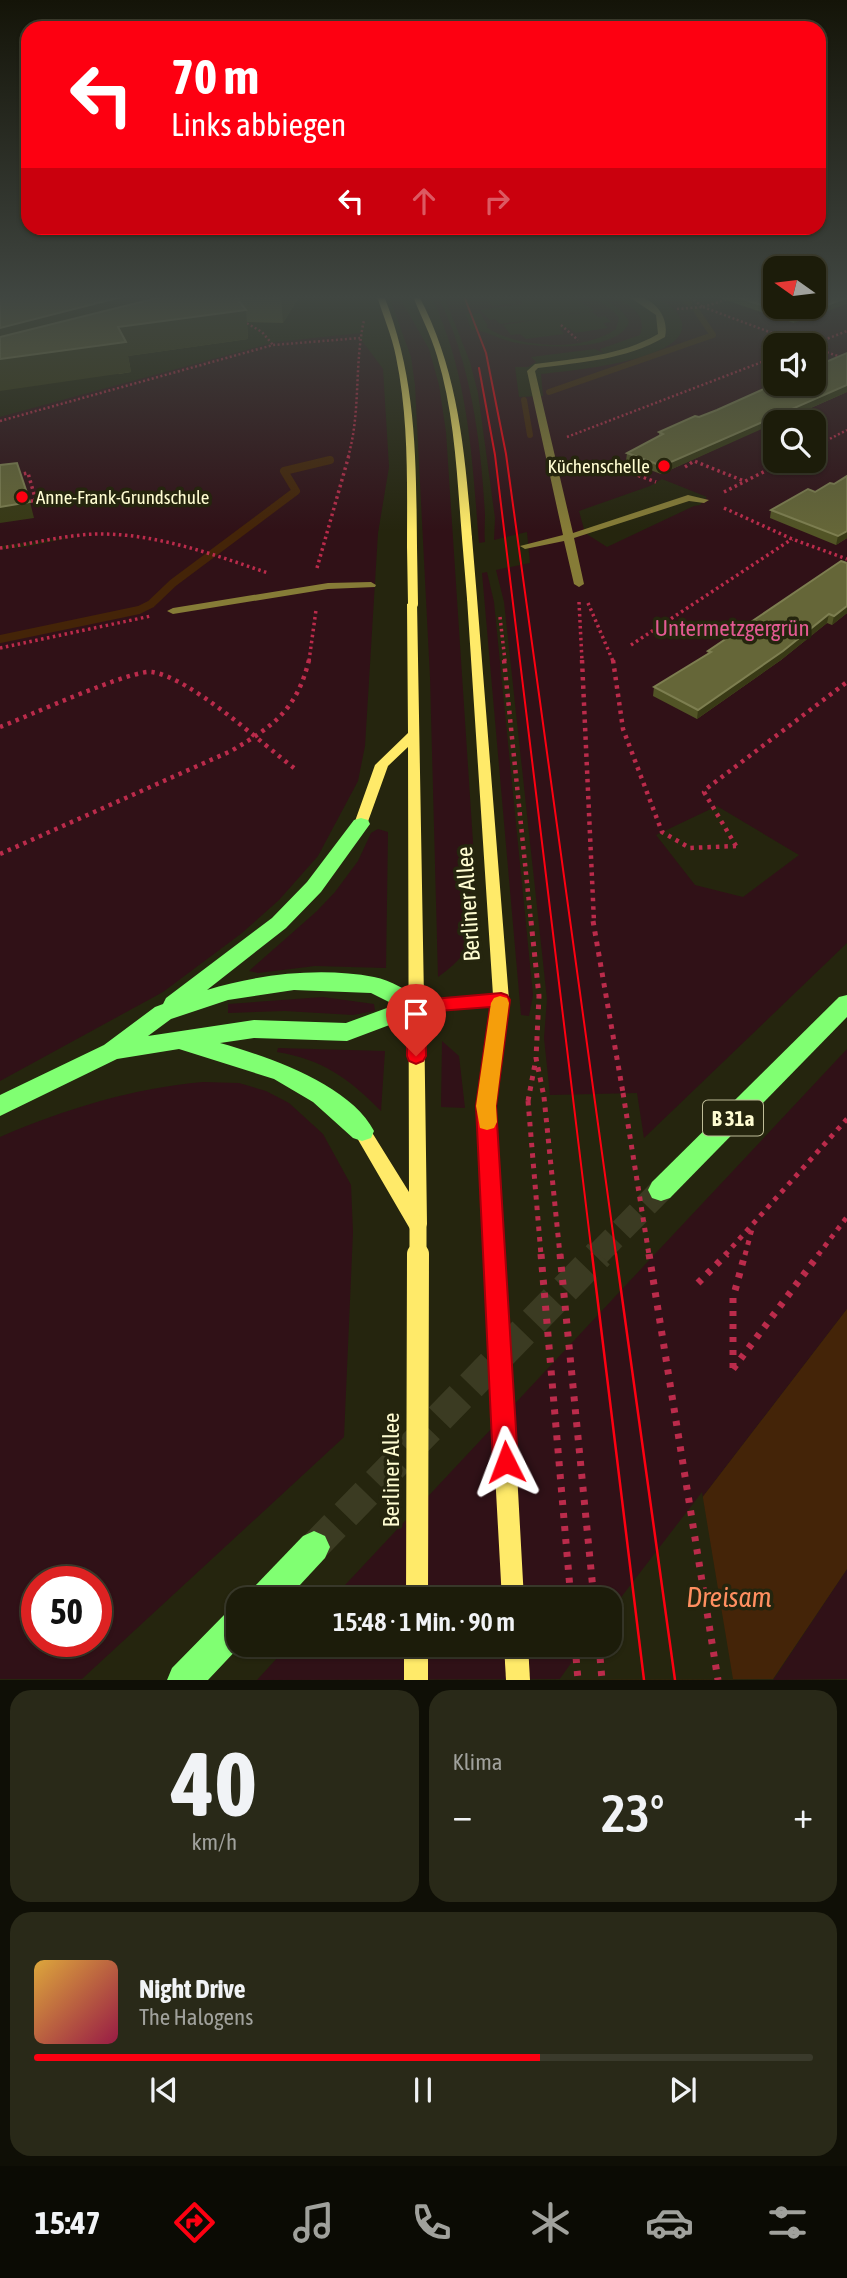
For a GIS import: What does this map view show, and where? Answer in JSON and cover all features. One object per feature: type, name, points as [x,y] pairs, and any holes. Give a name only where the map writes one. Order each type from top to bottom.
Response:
[{"type":"highway","points":[[0,1106],[112,1051],[279,923],[314,887],[361,824]]},
{"type":"highway","points":[[163,1013],[227,992],[294,982],[375,985],[416,1006]]},
{"type":"highway","name":"B 31a","points":[[660,1190],[847,1003]]},
{"type":"highway","points":[[112,1051],[254,1029],[347,1032],[416,1006]]},
{"type":"highway","points":[[180,1041],[287,1073],[340,1109],[362,1131]]},
{"type":"highway","points":[[275,1587],[314,1547]]},
{"type":"highway","points":[[184,1679],[226,1637]]},
{"type":"main road","name":"Berliner Allee","points":[[403,374],[411,472],[412,547],[418,1224],[417,1587]]},
{"type":"main road","name":"Berliner Allee","points":[[447,374],[456,414],[467,538],[501,1000],[486,1106],[512,1587]]},
{"type":"main road","points":[[361,824],[382,765],[414,734]]},
{"type":"main road","points":[[416,1006],[501,1000]]},
{"type":"main road","points":[[362,1131],[418,1224]]},
{"type":"main road","points":[[416,1657],[416,1679]]},
{"type":"main road","points":[[517,1657],[518,1679]]},
{"type":"lane","points":[[532,374],[566,537],[579,584]]},
{"type":"lane","points":[[526,546],[566,537],[688,498],[704,500]]},
{"type":"lane","points":[[173,611],[312,589],[371,585]]},
{"type":"path","points":[[0,421],[167,374]]},
{"type":"path","points":[[0,854],[255,738],[278,721],[297,699],[309,673],[317,606],[312,589],[353,440],[358,374]]},
{"type":"path","points":[[548,443],[729,374]]},
{"type":"path","points":[[826,441],[847,430]]},
{"type":"path","points":[[685,467],[694,461],[745,481]]},
{"type":"path","points":[[610,465],[656,482]]},
{"type":"path","points":[[704,500],[763,472]]},
{"type":"path","points":[[9,476],[28,473],[36,500],[28,500]]},
{"type":"path","points":[[704,500],[792,539],[847,559]]},
{"type":"path","points":[[0,548],[95,534],[143,538],[197,549],[220,558]]},
{"type":"path","points":[[631,645],[792,539]]},
{"type":"path","points":[[579,584],[613,660],[623,729],[662,832],[690,848],[736,846],[712,808],[704,792],[706,789],[847,682]]},
{"type":"path","points":[[579,584],[594,933],[623,1093],[718,1679]]},
{"type":"path","points":[[0,648],[173,611]]},
{"type":"path","points":[[500,616],[539,996],[534,1037],[535,1063],[544,1097],[593,1587]]},
{"type":"path","points":[[0,727],[109,683],[149,671],[180,680],[294,768]]},
{"type":"path","points":[[535,1063],[528,1101],[570,1587]]},
{"type":"path","points":[[698,1283],[752,1228],[847,1119]]},
{"type":"path","points":[[752,1228],[733,1298],[733,1368],[847,1217]]},
{"type":"path","points":[[576,1657],[578,1679]]},
{"type":"path","points":[[600,1657],[603,1679]]},
{"type":"green space","points":[[156,374],[383,374],[389,467],[378,533],[365,746],[358,781],[318,856],[279,900],[242,933],[163,992],[0,1081],[0,549],[26,547],[78,536],[0,546],[0,417]]},
{"type":"green space","points":[[413,374],[436,374],[446,432],[478,918],[473,937],[465,952],[438,977],[430,677]]},
{"type":"green space","points":[[458,374],[466,374],[481,459],[485,542],[479,543],[471,448]]},
{"type":"green space","name":"Untermetzgergrün","points":[[473,374],[516,374],[519,397],[543,396],[541,374],[763,374],[763,396],[826,396],[826,374],[847,374],[847,943],[644,1138],[637,1093],[550,1095],[544,1038],[547,999],[504,602],[496,570],[530,563],[527,532],[494,540],[495,518]],"holes":[[[662,479],[707,497],[700,505],[607,547],[585,533],[579,511],[650,486]],[[717,806],[799,855],[743,897],[695,885],[656,835]]]},
{"type":"green space","points":[[487,572],[494,602],[533,995],[529,1016],[521,1015],[482,573]]},
{"type":"green space","points":[[378,829],[388,832],[386,968],[315,966],[258,973],[249,971],[335,892],[358,861],[371,833]]},
{"type":"green space","points":[[323,997],[374,1004],[375,1011],[353,1015],[285,1011],[228,1013],[228,1004]]},
{"type":"green space","points":[[442,1041],[459,1056],[465,1108],[441,1107]]},
{"type":"green space","points":[[278,1048],[385,1051],[381,1111],[334,1072],[294,1055],[277,1052]]},
{"type":"green space","points":[[847,1049],[847,1309],[622,1602],[622,1587],[343,1587]]},
{"type":"green space","points":[[203,1082],[239,1083],[266,1091],[289,1103],[323,1134],[351,1185],[353,1232],[344,1437],[112,1651],[112,1566],[21,1566],[21,1657],[106,1657],[82,1679],[0,1679],[0,1137],[49,1117],[151,1089]]},
{"type":"green space","points":[[847,1569],[847,1679],[773,1680]]},
{"type":"green space","points":[[278,1657],[579,1657],[562,1679],[257,1680]]},
{"type":"water","name":"Dreisam","points":[[847,1309],[847,1569],[773,1679],[562,1680],[593,1657],[622,1657],[622,1602]]},
{"type":"pier","points":[[702,1492],[733,1679],[559,1680],[575,1657],[622,1657],[622,1596]]},
{"type":"building","points":[[826,374],[847,374],[847,385],[826,394]]},
{"type":"building","points":[[763,389],[763,396],[822,396],[790,410],[763,410],[763,422],[662,466],[627,453],[663,434],[659,432],[695,416],[717,410]]},
{"type":"building","points":[[17,463],[30,502],[0,507],[0,465]]},
{"type":"building","points":[[847,476],[847,531],[838,536],[771,510],[808,489],[815,492]]},
{"type":"building","points":[[841,561],[847,563],[847,606],[834,616],[829,614],[783,651],[698,710],[654,687],[711,652],[708,651]]},
{"type":"waterway","points":[[549,392],[600,374]]},
{"type":"waterway","points":[[524,400],[530,435]]},
{"type":"waterway","points":[[0,639],[139,610],[151,604],[173,583],[296,491],[284,471],[330,460]]},
{"type":"tunnel","points":[[597,1255],[661,1190]]},
{"type":"tunnel","points":[[314,1547],[599,1254]]},
{"type":"tram line","points":[[480,374],[495,455],[592,1255]]},
{"type":"tram line","points":[[490,374],[506,454],[616,1255]]},
{"type":"tram line","points":[[592,1254],[644,1680]]},
{"type":"tram line","points":[[616,1254],[675,1680]]},
{"type":"slow traffic","points":[[487,1122],[486,1106],[500,1003]]},
{"type":"place","name":"Küchenschelle","points":[[664,466]]},
{"type":"place","name":"Anne-Frank-Grundschule","points":[[22,497]]},
{"type":"route","points":[[416,1056],[416,1006],[501,1000],[486,1106],[506,1462]]}]
